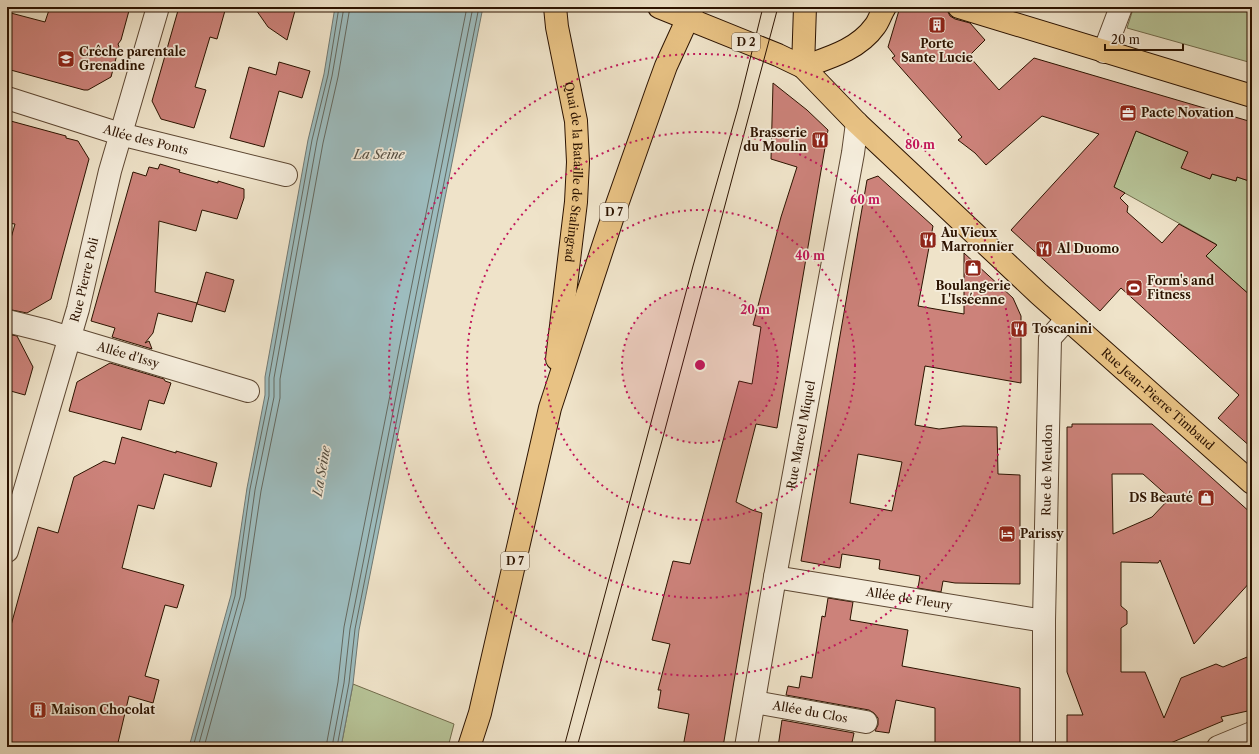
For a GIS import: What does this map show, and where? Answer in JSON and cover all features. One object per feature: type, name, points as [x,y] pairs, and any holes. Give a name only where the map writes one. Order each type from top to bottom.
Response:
[{"type":"main road","name":"Quai de la Bataille de Stalingrad","points":[[550,408],[576,202],[578,162],[576,122],[557,27],[555,7]]},
{"type":"main road","points":[[659,7],[690,13]]},
{"type":"main road","points":[[805,7],[802,67],[832,56],[858,44],[875,27],[885,7]]},
{"type":"main road","points":[[959,7],[1252,96]]},
{"type":"main road","name":"Quai de la Bataille de Stalingrad","points":[[469,747],[480,713],[550,408],[615,210],[655,95],[666,66],[690,13]]},
{"type":"main road","name":"D 2","points":[[690,13],[802,67]]},
{"type":"main road","name":"Rue Jean-Pierre Timbaud","points":[[802,67],[857,123],[1067,319],[1252,483]]},
{"type":"main road","name":"Quai de la Bataille de Stalingrad","points":[[477,747],[480,713]]},
{"type":"street","name":"Rue Pierre Poli","points":[[7,551],[78,309],[110,171],[158,7]]},
{"type":"street","points":[[1104,52],[1121,7]]},
{"type":"street","name":"Allée des Ponts","points":[[7,98],[120,134],[286,175]]},
{"type":"street","name":"Rue Marcel Miquel","points":[[746,747],[775,577],[854,153],[857,123]]},
{"type":"street","name":"Rue de Meudon","points":[[1044,747],[1044,621],[1050,338],[1067,319]]},
{"type":"street","name":"Allée d'Issy","points":[[7,321],[248,391]]},
{"type":"street","name":"Allée de Fleury","points":[[775,577],[1044,621]]},
{"type":"street","name":"Allée du Clos","points":[[754,702],[866,722]]},
{"type":"street","points":[[1218,747],[1252,733]]},
{"type":"green space","points":[[1141,7],[1252,7],[1252,63],[1127,28],[1133,9]]},
{"type":"green space","points":[[1136,131],[1188,152],[1182,168],[1210,179],[1212,174],[1236,181],[1237,177],[1252,182],[1252,297],[1206,256],[1216,244],[1114,187]]},
{"type":"green space","points":[[353,684],[454,724],[448,747],[341,747]]},
{"type":"water","name":"La Seine","points":[[335,7],[483,7],[359,630],[353,684],[341,747],[189,747],[231,595],[247,488],[265,395],[265,377],[308,140],[324,74]]},
{"type":"building","points":[[50,7],[130,7],[121,40],[118,44],[119,47],[111,77],[88,90],[84,90],[7,69],[7,12],[45,22]]},
{"type":"building","points":[[179,7],[226,7],[217,39],[210,37],[195,87],[206,90],[194,128],[161,119],[152,101]]},
{"type":"building","points":[[254,7],[296,7],[287,40],[268,27]]},
{"type":"building","points":[[900,7],[947,7],[950,16],[970,23],[985,40],[969,56],[999,90],[1034,58],[1252,122],[1252,182],[1237,177],[1236,181],[1212,174],[1210,179],[1181,168],[1188,152],[1136,131],[1114,187],[1125,193],[1120,198],[1128,206],[1127,212],[1162,243],[1179,224],[1217,245],[1206,256],[1252,297],[1252,448],[1218,418],[1239,395],[1121,288],[1100,311],[1011,230],[1099,134],[1042,116],[986,165],[975,153],[958,140],[962,137],[892,58],[895,56],[888,47]]},
{"type":"building","points":[[279,62],[310,71],[302,98],[279,91],[264,147],[230,138],[249,67],[276,75]]},
{"type":"building","points":[[773,83],[807,110],[828,130],[777,428],[756,424],[736,502],[762,513],[723,747],[683,747],[689,714],[658,708],[661,690],[658,690],[670,644],[652,640],[673,561],[690,564],[739,381],[752,384],[761,327],[753,325],[781,217],[797,167],[771,159]]},
{"type":"building","points":[[7,120],[66,136],[66,138],[78,141],[89,159],[51,299],[27,313],[7,309],[7,252],[15,224],[7,223]]},
{"type":"building","points":[[160,164],[180,170],[179,172],[244,189],[244,198],[237,219],[202,210],[196,231],[159,221],[155,292],[197,303],[192,322],[158,313],[153,333],[145,343],[149,341],[152,349],[112,337],[115,328],[91,321],[133,172],[146,176],[149,167],[158,169]]},
{"type":"building","points":[[878,176],[933,226],[918,306],[964,314],[964,253],[1013,298],[1021,316],[1021,383],[925,366],[915,425],[939,429],[963,426],[997,427],[998,474],[1020,475],[1020,584],[955,583],[943,581],[941,592],[918,588],[920,576],[879,569],[880,560],[842,554],[840,568],[801,561],[867,180]],"holes":[[[858,454],[902,462],[892,511],[850,503]]]},
{"type":"building","points":[[206,272],[234,280],[225,312],[197,304]]},
{"type":"building","points":[[7,334],[17,336],[33,367],[25,395],[7,390]]},
{"type":"building","points":[[110,363],[164,379],[165,381],[171,383],[164,404],[149,400],[141,430],[69,411],[77,382]]},
{"type":"building","points":[[1072,424],[1152,424],[1252,514],[1252,580],[1194,644],[1160,560],[1158,563],[1121,562],[1121,606],[1127,611],[1127,624],[1121,628],[1121,672],[1145,672],[1164,718],[1181,678],[1216,664],[1223,667],[1252,655],[1252,710],[1221,717],[1223,721],[1161,747],[1067,747],[1067,715],[1083,715],[1067,672],[1067,427],[1072,427]],"holes":[[[1112,474],[1143,474],[1170,498],[1152,517],[1113,534]]]},
{"type":"building","points":[[122,437],[217,463],[211,487],[164,474],[154,509],[138,505],[122,568],[184,585],[177,608],[165,605],[145,676],[159,680],[153,703],[129,696],[117,747],[31,747],[7,741],[7,640],[38,527],[58,533],[74,477],[104,461],[115,464]]},
{"type":"building","points":[[828,598],[853,602],[850,620],[908,630],[902,666],[1020,688],[1020,747],[935,747],[935,708],[896,700],[889,733],[875,731],[878,725],[878,718],[869,710],[786,695],[788,686],[799,688],[801,676],[812,678],[822,616],[825,617]]},
{"type":"building","points":[[782,720],[854,733],[851,747],[778,747]]},
{"type":"tram line","points":[[564,747],[693,266],[738,108],[763,7]]},
{"type":"tram line","points":[[577,747],[663,437],[778,7]]},
{"type":"place","name":"Porte Sante Lucie","points":[[937,25]]},
{"type":"place","name":"Crêche parentale Grenadine","points":[[66,59]]},
{"type":"place","name":"Pacte Novation","points":[[1128,113]]},
{"type":"place","name":"Brasserie du Moulin","points":[[820,140]]},
{"type":"place","name":"Au Vieux Marronnier","points":[[928,240]]},
{"type":"place","name":"Al Duomo","points":[[1044,249]]},
{"type":"place","name":"Boulangerie L'Isséenne","points":[[973,268]]},
{"type":"place","name":"Form's and Fitness","points":[[1134,288]]},
{"type":"place","name":"Toscanini","points":[[1019,329]]},
{"type":"place","name":"DS Beauté","points":[[1206,498]]},
{"type":"place","name":"Parissy","points":[[1007,534]]},
{"type":"place","name":"Maison Chocolat","points":[[38,710]]}]
